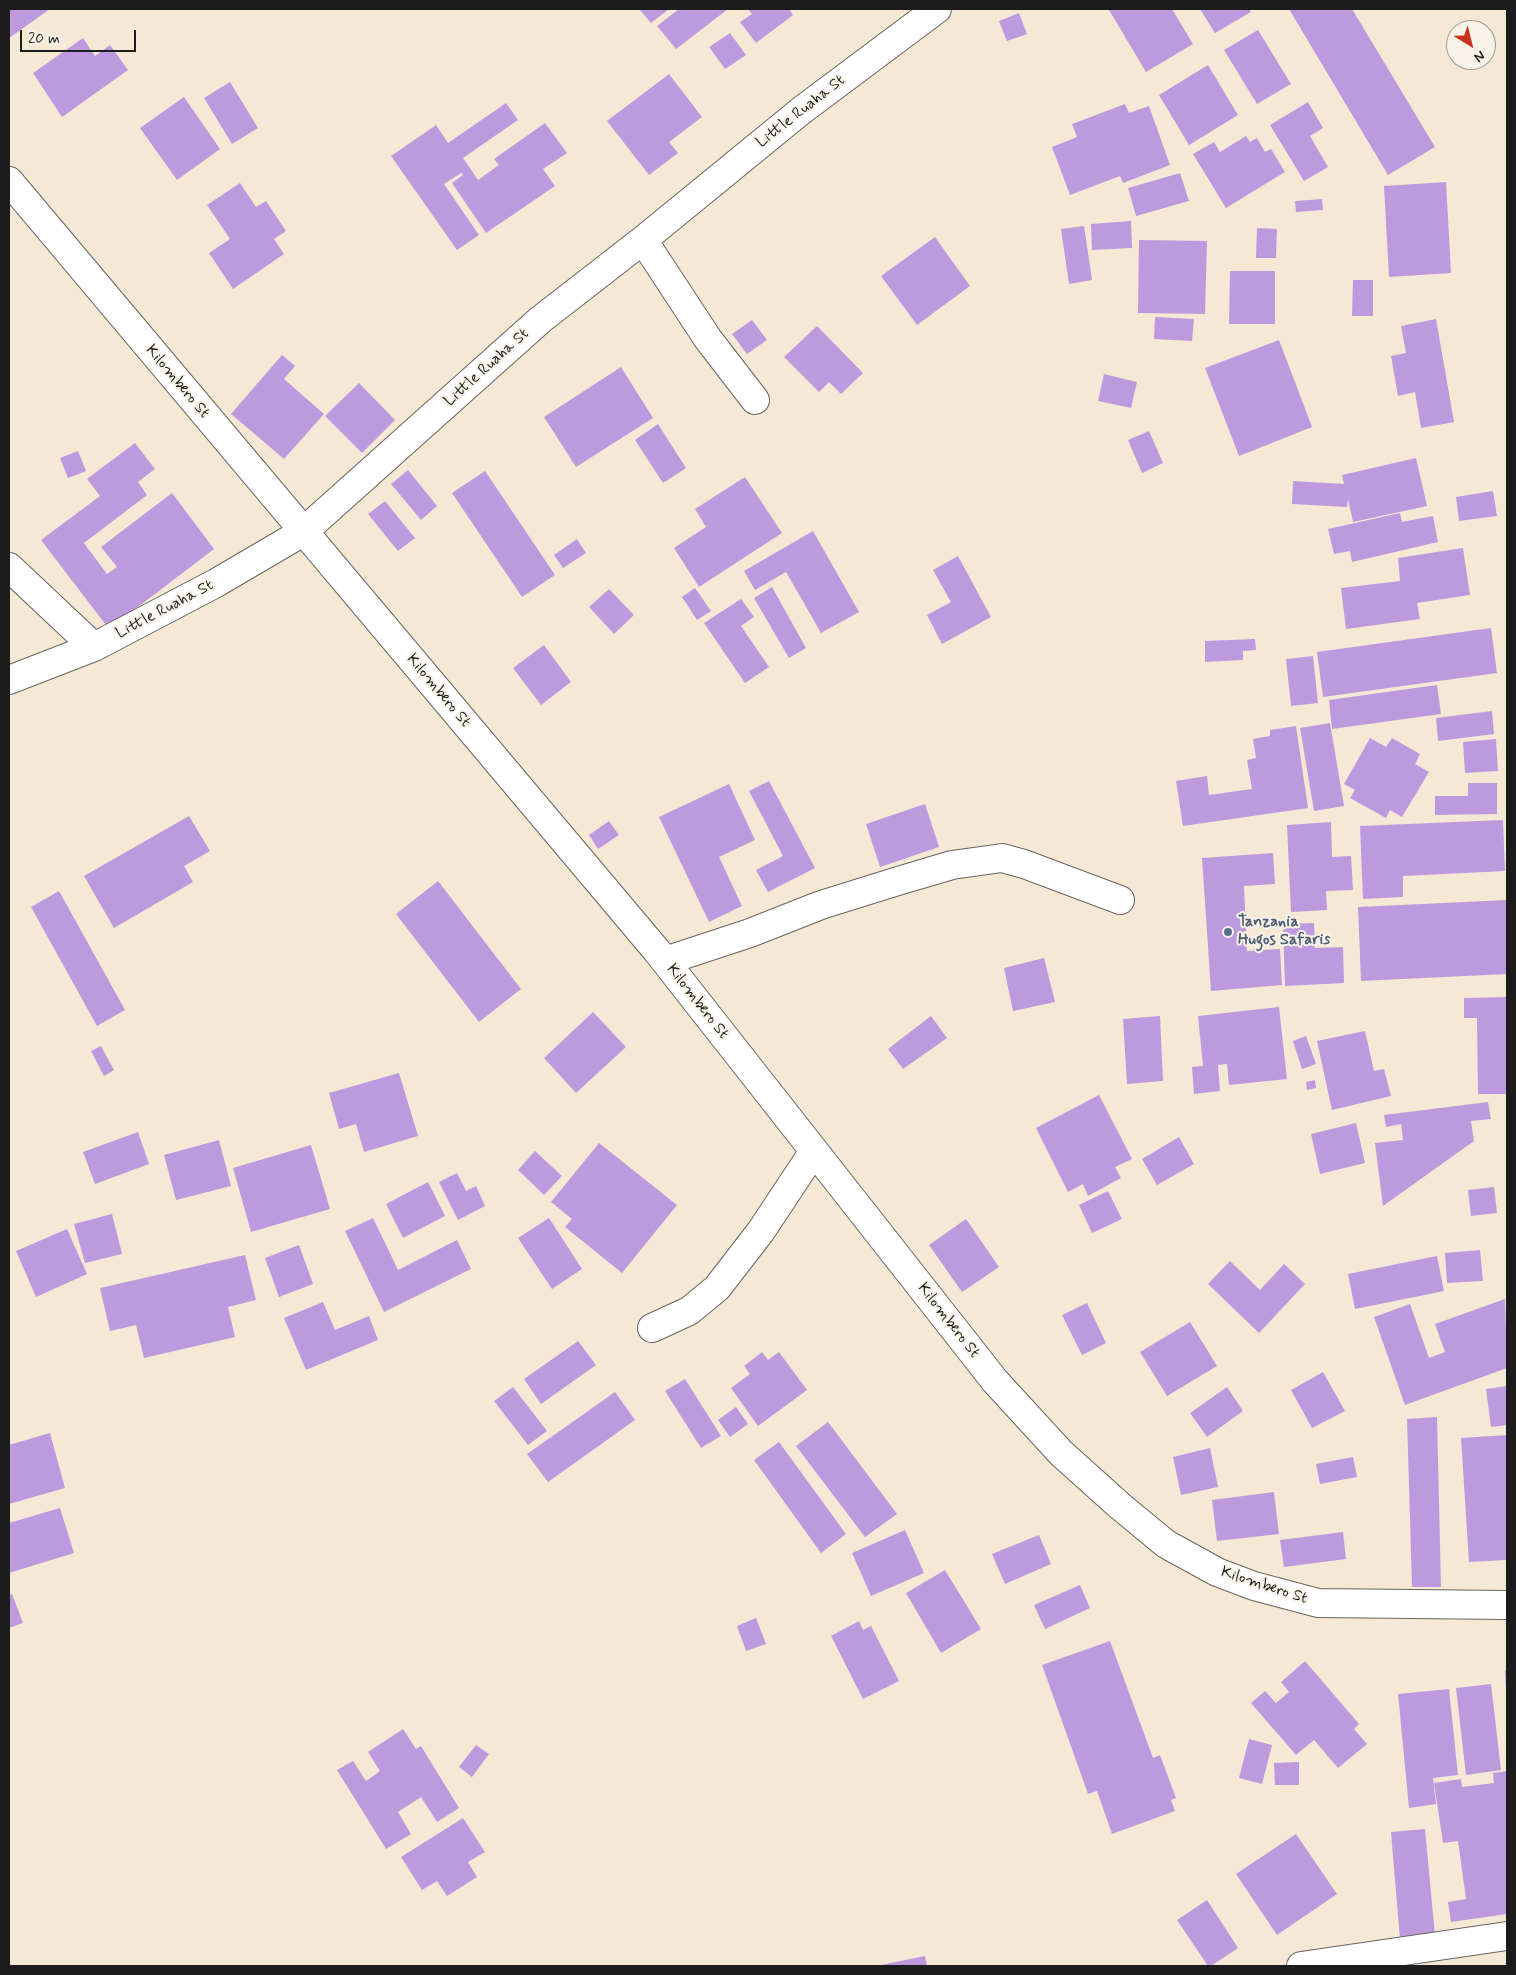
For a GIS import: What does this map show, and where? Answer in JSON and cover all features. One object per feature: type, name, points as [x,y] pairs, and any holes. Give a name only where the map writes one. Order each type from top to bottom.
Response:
[{"type":"street","name":"Little Ruaha St","points":[[9,680],[94,647],[216,583],[303,532],[540,320],[643,240],[802,110],[937,9]]},
{"type":"street","name":"Kilombero St","points":[[9,181],[665,961],[995,1381],[1061,1453],[1166,1544],[1218,1572],[1236,1579],[1318,1603],[1507,1605]]},
{"type":"street","points":[[643,240],[708,339],[755,400]]},
{"type":"street","points":[[9,567],[94,647]]},
{"type":"street","points":[[665,961],[750,933],[821,905],[898,881],[952,865],[993,859],[1002,858],[1024,864],[1120,900]]},
{"type":"street","points":[[652,1328],[689,1311],[717,1288],[761,1231],[814,1151]]},
{"type":"street","points":[[1300,1966],[1507,1936]]},
{"type":"building","points":[[9,9],[50,9],[9,38]]},
{"type":"building","points":[[639,9],[669,9],[651,23]]},
{"type":"building","points":[[679,9],[728,9],[676,49],[657,26]]},
{"type":"building","points":[[748,9],[789,9],[793,15],[756,43],[740,22],[752,14]]},
{"type":"building","points":[[1110,9],[1172,9],[1193,44],[1146,72]]},
{"type":"building","points":[[1200,9],[1249,9],[1251,12],[1215,33]]},
{"type":"building","points":[[1289,9],[1352,9],[1435,147],[1388,175]]},
{"type":"building","points":[[1019,13],[1027,34],[1007,41],[999,21]]},
{"type":"building","points":[[1258,30],[1291,84],[1257,104],[1224,50]]},
{"type":"building","points":[[730,33],[746,55],[725,69],[709,47]]},
{"type":"building","points":[[83,38],[95,56],[110,45],[128,70],[62,117],[33,73]]},
{"type":"building","points":[[1208,65],[1238,115],[1189,145],[1159,95]]},
{"type":"building","points":[[669,74],[702,117],[669,142],[678,153],[649,175],[607,121]]},
{"type":"building","points":[[230,82],[258,128],[232,144],[204,98]]},
{"type":"building","points":[[184,97],[220,149],[177,180],[140,128]]},
{"type":"building","points":[[1308,102],[1323,128],[1310,136],[1328,167],[1304,181],[1270,125]]},
{"type":"building","points":[[506,103],[518,120],[463,158],[478,180],[499,165],[494,159],[545,123],[567,153],[543,169],[555,186],[486,233],[452,183],[463,175],[461,173],[444,184],[479,235],[457,250],[391,156],[436,125],[448,143]]},
{"type":"building","points":[[1125,104],[1129,113],[1149,106],[1170,165],[1123,183],[1120,176],[1070,195],[1052,147],[1077,137],[1072,124]]},
{"type":"building","points":[[1246,136],[1250,142],[1257,138],[1265,152],[1271,149],[1285,172],[1226,208],[1193,154],[1214,142],[1220,152]]},
{"type":"building","points":[[1180,173],[1189,201],[1136,216],[1128,188]]},
{"type":"building","points":[[1446,182],[1451,273],[1389,277],[1384,186]]},
{"type":"building","points":[[240,183],[256,207],[266,201],[286,231],[274,239],[284,254],[233,289],[209,253],[230,239],[207,205]]},
{"type":"building","points":[[1322,199],[1323,210],[1296,212],[1295,201]]},
{"type":"building","points":[[1131,221],[1132,248],[1092,250],[1091,224]]},
{"type":"building","points":[[1084,226],[1092,280],[1069,284],[1061,229]]},
{"type":"building","points":[[1257,228],[1277,229],[1276,258],[1256,258]]},
{"type":"building","points":[[935,237],[970,286],[917,325],[881,276]]},
{"type":"building","points":[[1139,240],[1207,241],[1205,314],[1138,313]]},
{"type":"building","points":[[1230,271],[1275,271],[1275,324],[1229,324]]},
{"type":"building","points":[[1353,280],[1373,280],[1373,316],[1352,316]]},
{"type":"building","points":[[1155,317],[1194,319],[1192,341],[1154,339]]},
{"type":"building","points":[[1436,319],[1454,422],[1421,428],[1415,392],[1398,396],[1391,356],[1406,353],[1401,326]]},
{"type":"building","points":[[752,320],[767,340],[747,354],[732,334]]},
{"type":"building","points":[[817,326],[863,373],[841,394],[829,382],[819,392],[784,357]]},
{"type":"building","points":[[1279,340],[1312,427],[1239,456],[1205,368]]},
{"type":"building","points":[[282,355],[295,366],[284,379],[324,414],[284,459],[231,414]]},
{"type":"building","points":[[621,367],[653,418],[576,467],[544,417]]},
{"type":"building","points":[[1104,374],[1137,382],[1131,408],[1098,401]]},
{"type":"building","points":[[359,383],[395,420],[362,453],[325,416]]},
{"type":"building","points":[[658,424],[686,468],[663,483],[635,440]]},
{"type":"building","points":[[1149,431],[1163,463],[1142,473],[1128,440]]},
{"type":"building","points":[[135,443],[155,469],[138,482],[147,495],[84,543],[107,574],[117,567],[101,547],[172,493],[214,549],[109,629],[41,540],[100,496],[87,479]]},
{"type":"building","points":[[78,451],[86,471],[68,478],[60,458]]},
{"type":"building","points":[[1416,458],[1427,506],[1353,522],[1348,499],[1347,507],[1292,504],[1293,481],[1344,484],[1342,475]]},
{"type":"building","points":[[408,470],[437,506],[421,520],[391,484]]},
{"type":"building","points":[[485,471],[555,575],[522,597],[452,493]]},
{"type":"building","points":[[745,477],[782,533],[699,587],[674,548],[706,527],[695,509]]},
{"type":"building","points":[[1493,491],[1497,516],[1459,521],[1456,497]]},
{"type":"building","points":[[385,501],[415,538],[398,551],[368,514]]},
{"type":"building","points":[[1400,513],[1402,522],[1433,516],[1438,542],[1352,562],[1350,551],[1334,554],[1328,529]]},
{"type":"building","points":[[813,531],[859,612],[821,633],[786,572],[755,590],[744,571]]},
{"type":"building","points":[[577,539],[586,553],[563,568],[554,555]]},
{"type":"building","points":[[1463,548],[1470,595],[1417,603],[1420,619],[1346,629],[1341,588],[1400,581],[1398,558]]},
{"type":"building","points":[[958,556],[991,617],[942,644],[927,615],[951,602],[933,570]]},
{"type":"building","points":[[772,587],[806,648],[789,658],[754,598]]},
{"type":"building","points":[[695,588],[711,611],[697,620],[682,597]]},
{"type":"building","points":[[609,589],[634,615],[614,634],[589,607]]},
{"type":"building","points":[[741,599],[754,617],[741,626],[769,667],[745,683],[704,623]]},
{"type":"building","points":[[1491,628],[1497,673],[1323,697],[1317,652]]},
{"type":"building","points":[[1255,639],[1256,650],[1243,651],[1243,660],[1205,662],[1205,641]]},
{"type":"building","points":[[544,645],[571,682],[541,705],[513,668]]},
{"type":"building","points":[[1313,656],[1318,703],[1291,706],[1286,659]]},
{"type":"building","points":[[1437,685],[1441,714],[1332,729],[1329,700]]},
{"type":"building","points":[[1492,711],[1494,734],[1438,741],[1436,718]]},
{"type":"building","points":[[1330,723],[1344,806],[1314,811],[1300,728]]},
{"type":"building","points":[[1296,726],[1308,808],[1183,826],[1176,781],[1207,776],[1209,795],[1252,789],[1247,760],[1256,758],[1253,739],[1270,736],[1270,730]]},
{"type":"building","points":[[1370,738],[1386,747],[1392,738],[1420,754],[1415,764],[1429,772],[1402,817],[1390,810],[1386,818],[1350,798],[1355,790],[1344,784]]},
{"type":"building","points":[[1496,739],[1498,771],[1465,773],[1463,742]]},
{"type":"building","points":[[769,781],[815,868],[768,892],[756,870],[783,856],[749,791]]},
{"type":"building","points":[[1468,783],[1497,783],[1497,814],[1435,815],[1435,796],[1468,796]]},
{"type":"building","points":[[729,784],[755,840],[719,857],[742,906],[709,922],[659,817]]},
{"type":"building","points":[[925,804],[939,847],[880,867],[866,824]]},
{"type":"building","points":[[189,816],[210,851],[184,866],[193,882],[114,928],[84,876]]},
{"type":"building","points":[[1503,820],[1505,871],[1403,876],[1403,897],[1363,899],[1360,826]]},
{"type":"building","points":[[609,821],[619,835],[598,849],[589,835]]},
{"type":"building","points":[[1331,822],[1332,857],[1351,856],[1353,890],[1326,891],[1327,910],[1291,912],[1287,825]]},
{"type":"building","points":[[1273,853],[1275,884],[1244,886],[1247,951],[1280,949],[1282,985],[1211,991],[1202,858]]},
{"type":"building","points":[[438,881],[521,989],[479,1022],[396,914]]},
{"type":"building","points":[[59,891],[125,1010],[97,1026],[31,907]]},
{"type":"building","points":[[1507,900],[1507,974],[1361,981],[1358,907]]},
{"type":"building","points":[[1314,923],[1315,948],[1343,947],[1344,983],[1285,986],[1283,924]]},
{"type":"building","points":[[1044,958],[1055,1002],[1013,1011],[1004,968]]},
{"type":"building","points":[[1507,997],[1507,1094],[1478,1094],[1477,1018],[1464,1018],[1464,998]]},
{"type":"building","points":[[1279,1007],[1287,1079],[1229,1085],[1227,1064],[1218,1065],[1220,1091],[1194,1094],[1192,1067],[1203,1066],[1198,1016]]},
{"type":"building","points":[[593,1012],[626,1047],[576,1093],[544,1058]]},
{"type":"building","points":[[931,1016],[947,1038],[903,1069],[888,1049]]},
{"type":"building","points":[[1160,1016],[1163,1081],[1127,1084],[1123,1019]]},
{"type":"building","points":[[1365,1031],[1374,1071],[1384,1069],[1391,1096],[1332,1110],[1317,1041]]},
{"type":"building","points":[[1306,1036],[1316,1064],[1302,1069],[1293,1041]]},
{"type":"building","points":[[101,1046],[114,1070],[104,1076],[91,1051]]},
{"type":"building","points":[[399,1073],[418,1136],[364,1152],[356,1124],[339,1129],[329,1093]]},
{"type":"building","points":[[1315,1080],[1316,1088],[1307,1090],[1306,1082]]},
{"type":"building","points":[[1099,1095],[1132,1159],[1115,1167],[1121,1178],[1088,1196],[1083,1184],[1068,1192],[1036,1128]]},
{"type":"building","points":[[1488,1102],[1491,1119],[1471,1121],[1474,1141],[1383,1206],[1375,1143],[1403,1140],[1401,1124],[1386,1127],[1384,1115]]},
{"type":"building","points":[[1356,1123],[1365,1163],[1320,1174],[1311,1134]]},
{"type":"building","points":[[138,1132],[149,1164],[95,1184],[83,1152]]},
{"type":"building","points":[[1179,1137],[1194,1164],[1157,1185],[1142,1159]]},
{"type":"building","points":[[219,1140],[231,1186],[176,1200],[164,1155]]},
{"type":"building","points":[[599,1143],[677,1205],[622,1273],[565,1227],[572,1219],[551,1202]]},
{"type":"building","points":[[311,1145],[330,1209],[251,1232],[233,1168]]},
{"type":"building","points":[[535,1151],[562,1176],[544,1195],[518,1170]]},
{"type":"building","points":[[457,1173],[466,1191],[476,1186],[485,1206],[458,1220],[439,1182]]},
{"type":"building","points":[[428,1182],[445,1216],[403,1238],[386,1204]]},
{"type":"building","points":[[1494,1187],[1497,1213],[1471,1216],[1468,1190]]},
{"type":"building","points":[[1108,1191],[1122,1219],[1092,1233],[1079,1205]]},
{"type":"building","points":[[112,1214],[122,1254],[85,1263],[74,1224]]},
{"type":"building","points":[[373,1218],[398,1270],[457,1240],[471,1269],[384,1312],[345,1231]]},
{"type":"building","points":[[549,1218],[582,1269],[552,1289],[518,1238]]},
{"type":"building","points":[[966,1219],[999,1267],[962,1292],[929,1245]]},
{"type":"building","points":[[67,1229],[87,1274],[36,1297],[16,1251]]},
{"type":"building","points":[[299,1245],[313,1284],[279,1297],[265,1258]]},
{"type":"building","points":[[1480,1250],[1483,1281],[1447,1283],[1445,1253]]},
{"type":"building","points":[[245,1255],[256,1300],[228,1307],[235,1337],[144,1358],[136,1325],[110,1331],[100,1288]]},
{"type":"building","points":[[1437,1256],[1444,1291],[1355,1309],[1348,1274]]},
{"type":"building","points":[[1230,1261],[1260,1290],[1284,1264],[1305,1284],[1259,1333],[1208,1284]]},
{"type":"building","points":[[1505,1299],[1507,1368],[1405,1405],[1374,1317],[1410,1304],[1429,1358],[1445,1352],[1435,1324]]},
{"type":"building","points":[[323,1302],[335,1330],[369,1316],[378,1340],[306,1370],[284,1318]]},
{"type":"building","points":[[1087,1303],[1106,1343],[1082,1355],[1062,1315]]},
{"type":"building","points":[[1190,1322],[1217,1366],[1167,1396],[1140,1352]]},
{"type":"building","points":[[578,1341],[596,1365],[541,1404],[524,1379]]},
{"type":"building","points":[[762,1352],[768,1360],[779,1352],[807,1390],[758,1426],[731,1388],[750,1374],[744,1366]]},
{"type":"building","points":[[1323,1372],[1345,1411],[1312,1428],[1291,1390]]},
{"type":"building","points":[[685,1379],[721,1436],[701,1448],[665,1391]]},
{"type":"building","points":[[1507,1386],[1507,1425],[1491,1427],[1486,1389]]},
{"type":"building","points":[[513,1387],[547,1431],[528,1445],[494,1401]]},
{"type":"building","points":[[1227,1387],[1243,1411],[1207,1437],[1190,1413]]},
{"type":"building","points":[[615,1392],[635,1420],[548,1482],[527,1454]]},
{"type":"building","points":[[736,1407],[748,1424],[730,1437],[718,1420]]},
{"type":"building","points":[[1437,1417],[1441,1587],[1412,1587],[1407,1419]]},
{"type":"building","points":[[828,1422],[897,1514],[865,1537],[796,1446]]},
{"type":"building","points":[[50,1433],[65,1488],[9,1504],[9,1445]]},
{"type":"building","points":[[1507,1435],[1507,1560],[1469,1562],[1461,1438]]},
{"type":"building","points":[[779,1442],[846,1534],[821,1553],[754,1460]]},
{"type":"building","points":[[1210,1448],[1218,1487],[1181,1495],[1173,1457]]},
{"type":"building","points":[[1353,1457],[1357,1477],[1320,1484],[1316,1464]]},
{"type":"building","points":[[1274,1492],[1279,1534],[1217,1541],[1212,1500]]},
{"type":"building","points":[[60,1508],[74,1553],[9,1573],[9,1523]]},
{"type":"building","points":[[905,1530],[924,1573],[871,1596],[852,1553]]},
{"type":"building","points":[[1343,1532],[1346,1559],[1284,1567],[1280,1540]]},
{"type":"building","points":[[1039,1535],[1051,1564],[1005,1584],[992,1554]]},
{"type":"building","points":[[945,1570],[981,1629],[941,1653],[906,1593]]},
{"type":"building","points":[[1080,1585],[1090,1608],[1045,1629],[1034,1605]]},
{"type":"building","points":[[12,1594],[23,1623],[9,1628],[9,1595]]},
{"type":"building","points":[[756,1618],[766,1644],[746,1651],[737,1626]]},
{"type":"building","points":[[859,1621],[863,1630],[871,1626],[899,1681],[863,1699],[831,1636]]},
{"type":"building","points":[[1110,1641],[1153,1758],[1160,1755],[1176,1798],[1171,1800],[1175,1811],[1112,1834],[1097,1791],[1088,1794],[1042,1665]]},
{"type":"building","points":[[1305,1661],[1359,1724],[1354,1729],[1367,1744],[1338,1768],[1314,1740],[1296,1755],[1251,1703],[1265,1691],[1276,1703],[1289,1692],[1281,1682]]},
{"type":"building","points":[[1507,1670],[1507,1690],[1506,1690],[1505,1671]]},
{"type":"building","points":[[1491,1684],[1501,1770],[1466,1775],[1456,1688]]},
{"type":"building","points":[[1449,1689],[1458,1775],[1433,1778],[1436,1804],[1409,1808],[1398,1694]]},
{"type":"building","points":[[403,1729],[416,1749],[421,1746],[459,1808],[437,1822],[421,1797],[398,1812],[411,1834],[386,1849],[337,1770],[353,1761],[366,1781],[380,1771],[368,1752]]},
{"type":"building","points":[[1249,1739],[1272,1745],[1262,1784],[1239,1778]]},
{"type":"building","points":[[476,1745],[489,1754],[472,1777],[459,1767]]},
{"type":"building","points":[[1299,1762],[1299,1785],[1275,1785],[1274,1763]]},
{"type":"building","points":[[1507,1771],[1507,1914],[1451,1922],[1448,1902],[1466,1899],[1458,1841],[1443,1843],[1434,1783],[1461,1779],[1462,1787],[1494,1783],[1493,1773]]},
{"type":"building","points":[[463,1818],[485,1852],[468,1862],[477,1877],[447,1896],[437,1881],[422,1890],[401,1857]]},
{"type":"building","points":[[1425,1829],[1435,1936],[1400,1940],[1391,1832]]},
{"type":"building","points":[[1296,1834],[1337,1894],[1277,1935],[1236,1874]]},
{"type":"building","points":[[1207,1900],[1238,1948],[1211,1966],[1208,1966],[1177,1920]]},
{"type":"building","points":[[925,1956],[927,1966],[881,1966],[881,1965]]},
{"type":"place","name":"Tanzania Hugos Safaris","points":[[1228,932]]}]
